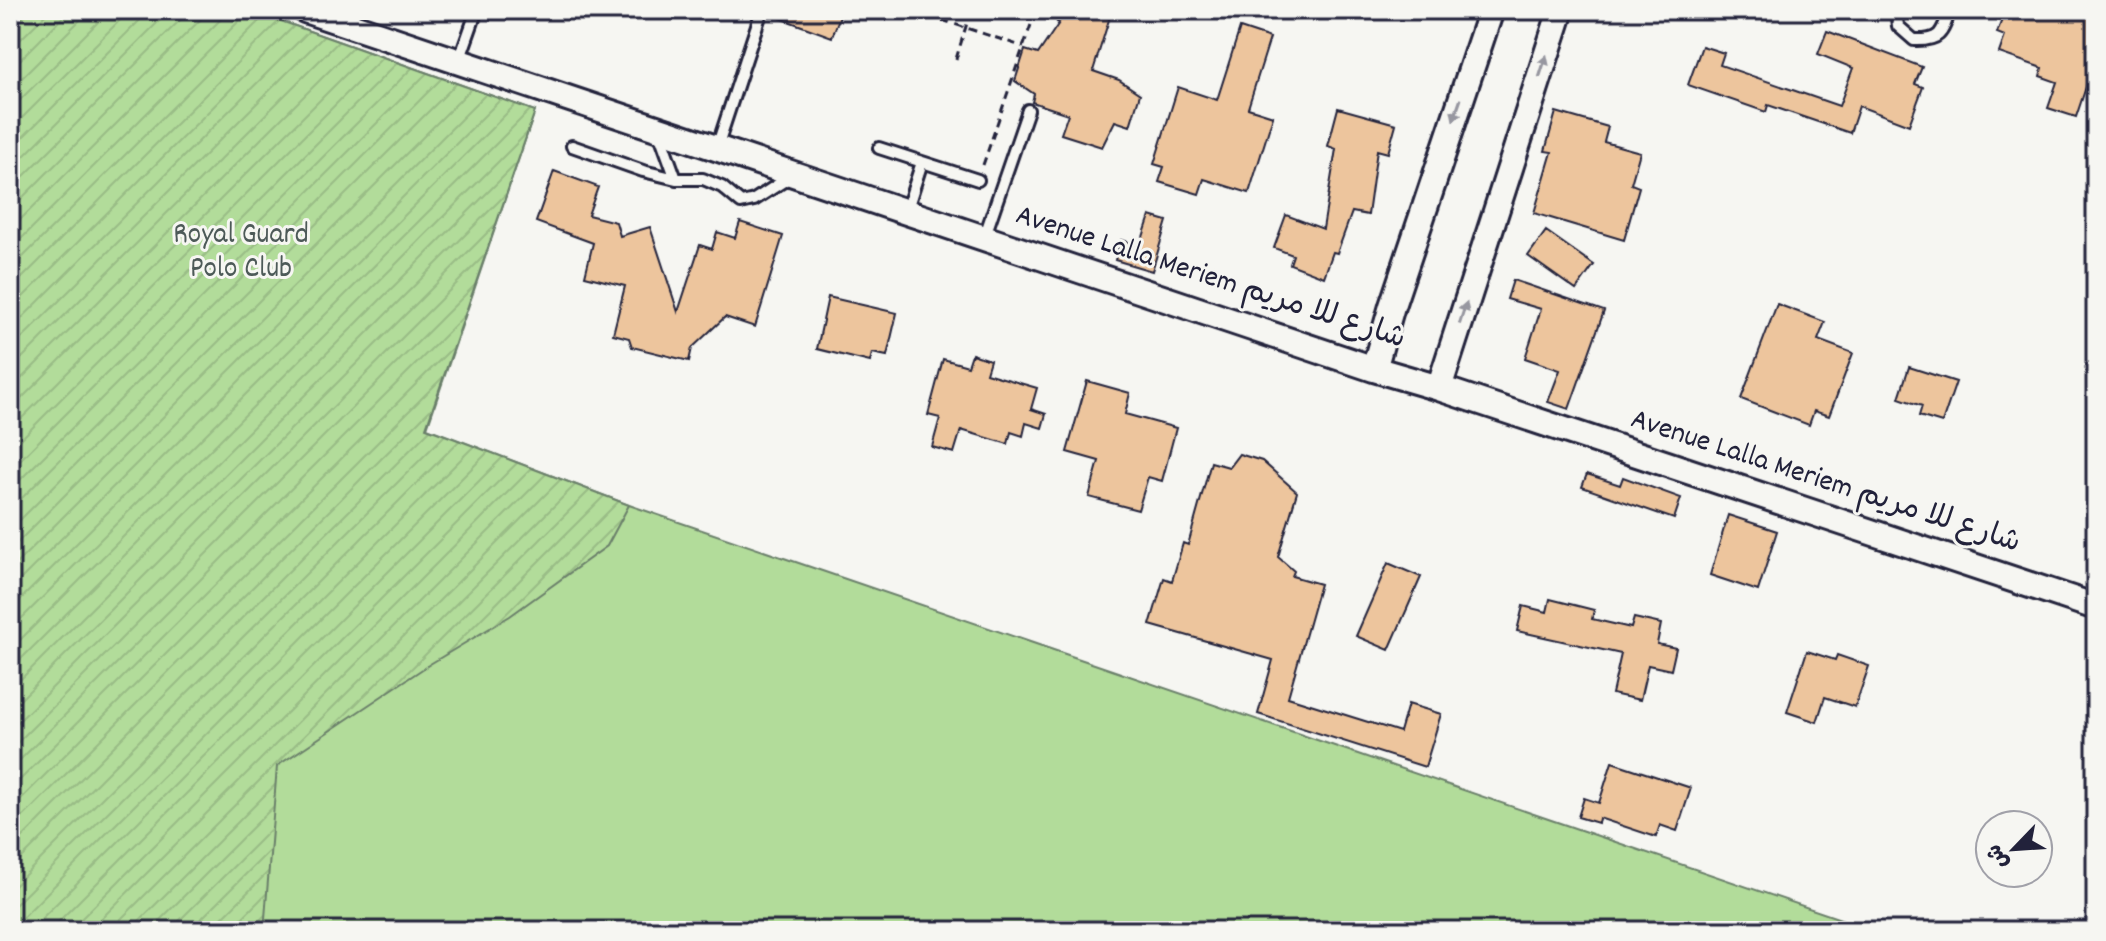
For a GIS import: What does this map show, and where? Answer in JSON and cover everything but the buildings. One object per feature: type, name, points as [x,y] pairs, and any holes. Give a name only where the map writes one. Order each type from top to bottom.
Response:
[{"type":"street","name":"Avenue Lalla Meriem شارع للا مريم","points":[[305,10],[1374,369],[2096,607]]},
{"type":"street","points":[[1374,369],[1392,306],[1491,10]]},
{"type":"street","points":[[1439,388],[1561,10]]},
{"type":"lane","points":[[459,62],[477,10]]},
{"type":"lane","points":[[717,147],[762,10]]},
{"type":"lane","points":[[1896,10],[1898,26],[1914,40],[1931,40],[1940,34],[1950,10]]},
{"type":"lane","points":[[984,238],[1028,110]]},
{"type":"lane","points":[[658,128],[676,179]]},
{"type":"lane","points":[[572,146],[643,171],[676,179],[703,179],[722,187],[741,203],[754,200],[794,174]]},
{"type":"lane","points":[[879,148],[978,180]]},
{"type":"lane","points":[[906,212],[922,162]]},
{"type":"path","points":[[956,59],[971,10]]},
{"type":"path","points":[[978,180],[1036,10]]},
{"type":"path","points":[[942,20],[1024,47]]},
{"type":"green space","points":[[10,10],[250,10],[535,111],[427,428],[629,505],[1876,931],[10,931]]},
{"type":"green space","name":"Royal Guard Polo Club","points":[[10,10],[250,10],[535,111],[426,428],[629,505],[607,546],[510,616],[430,664],[277,766],[264,931],[10,931]]}]
